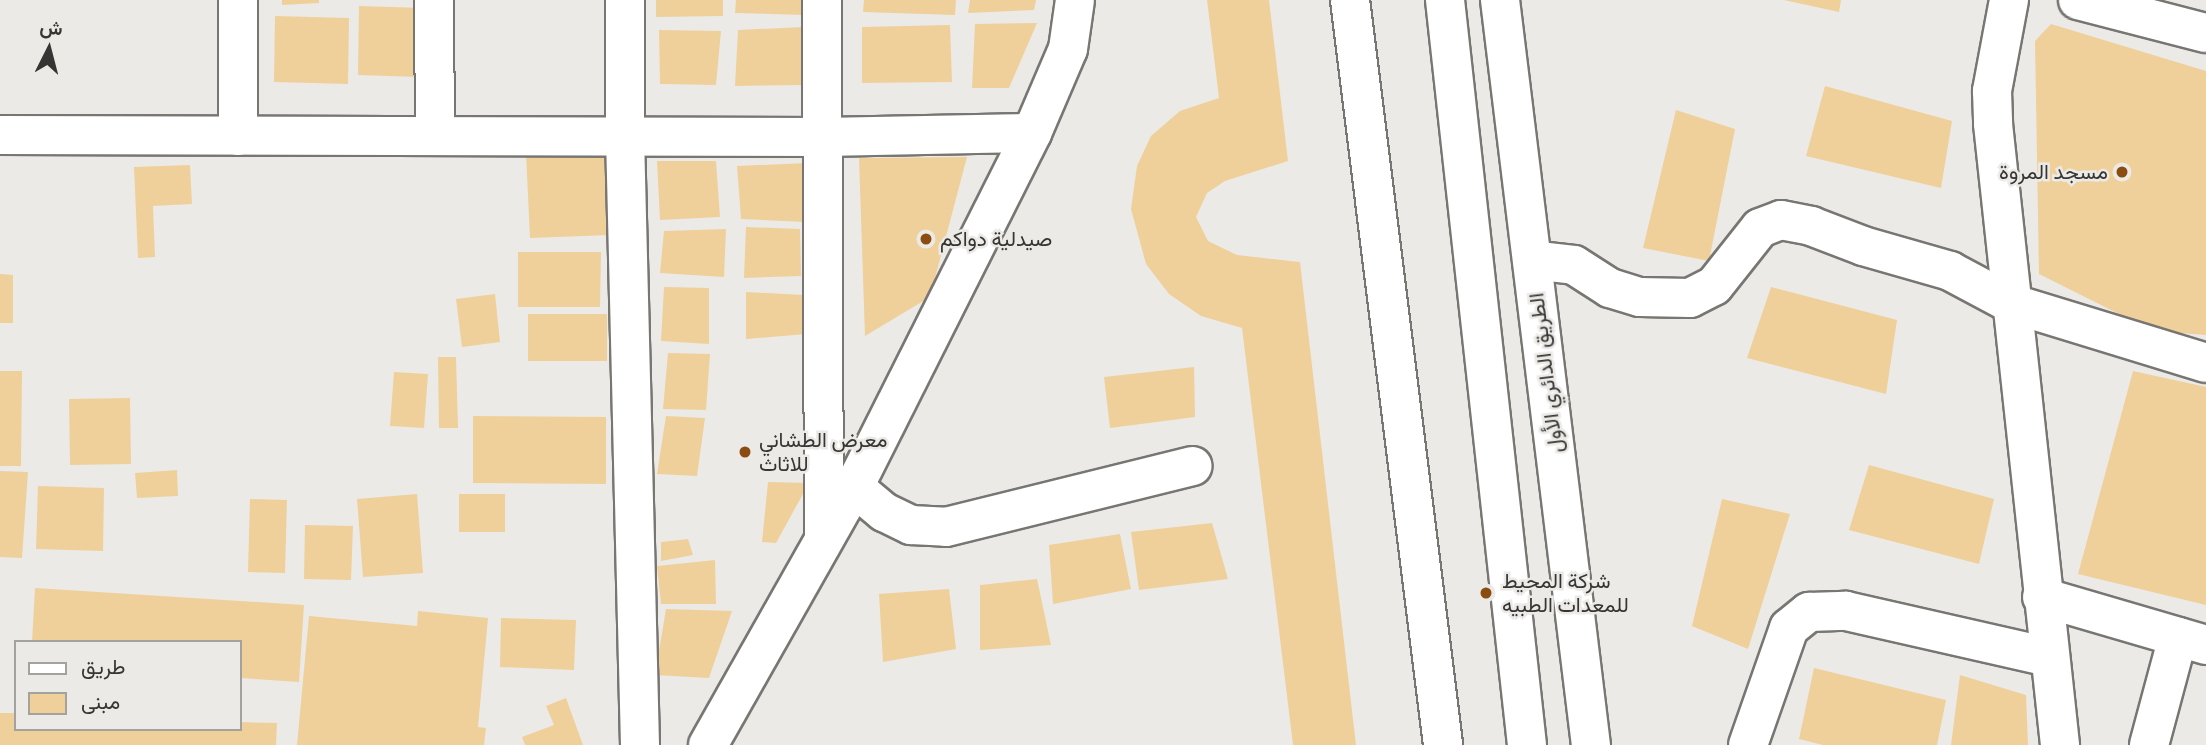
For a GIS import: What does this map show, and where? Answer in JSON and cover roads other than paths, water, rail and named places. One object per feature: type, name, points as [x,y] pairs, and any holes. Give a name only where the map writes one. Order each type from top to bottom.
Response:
[{"type":"street","points":[[238,0],[238,136]]},
{"type":"street","points":[[434,0],[435,135]]},
{"type":"street","points":[[625,0],[625,136],[640,745]]},
{"type":"street","points":[[822,0],[824,540]]},
{"type":"street","points":[[708,745],[854,487],[1032,133],[1068,49],[1075,0]]},
{"type":"street","points":[[1350,0],[1443,745]]},
{"type":"street","points":[[1445,0],[1522,734]]},
{"type":"street","name":"الطريق الدائري الأول","points":[[1500,0],[1591,745]]},
{"type":"street","points":[[2009,0],[1992,92],[2010,303],[2060,745]]},
{"type":"street","points":[[2078,0],[2206,33]]},
{"type":"street","points":[[0,135],[823,137],[1032,133]]},
{"type":"street","points":[[1532,260],[1574,265],[1609,288],[1640,297],[1690,298],[1714,286],[1760,228],[1781,220],[1811,226],[1863,246],[1950,271],[2010,303],[2206,363]]},
{"type":"street","points":[[854,487],[884,512],[911,525],[946,527],[1193,466]]},
{"type":"street","points":[[2042,597],[2192,641],[2149,745]]},
{"type":"street","points":[[1748,745],[1789,628],[1809,612],[1846,611],[2049,657]]},
{"type":"place","name":"مسجد المروة","points":[[2122,172]]},
{"type":"place","name":"صيدلية دواكم","points":[[926,239]]},
{"type":"place","name":"معرض الطشاني للاثاث","points":[[745,452]]},
{"type":"place","name":"شركة المحيط للمعدات الطبيه","points":[[1486,593]]}]
